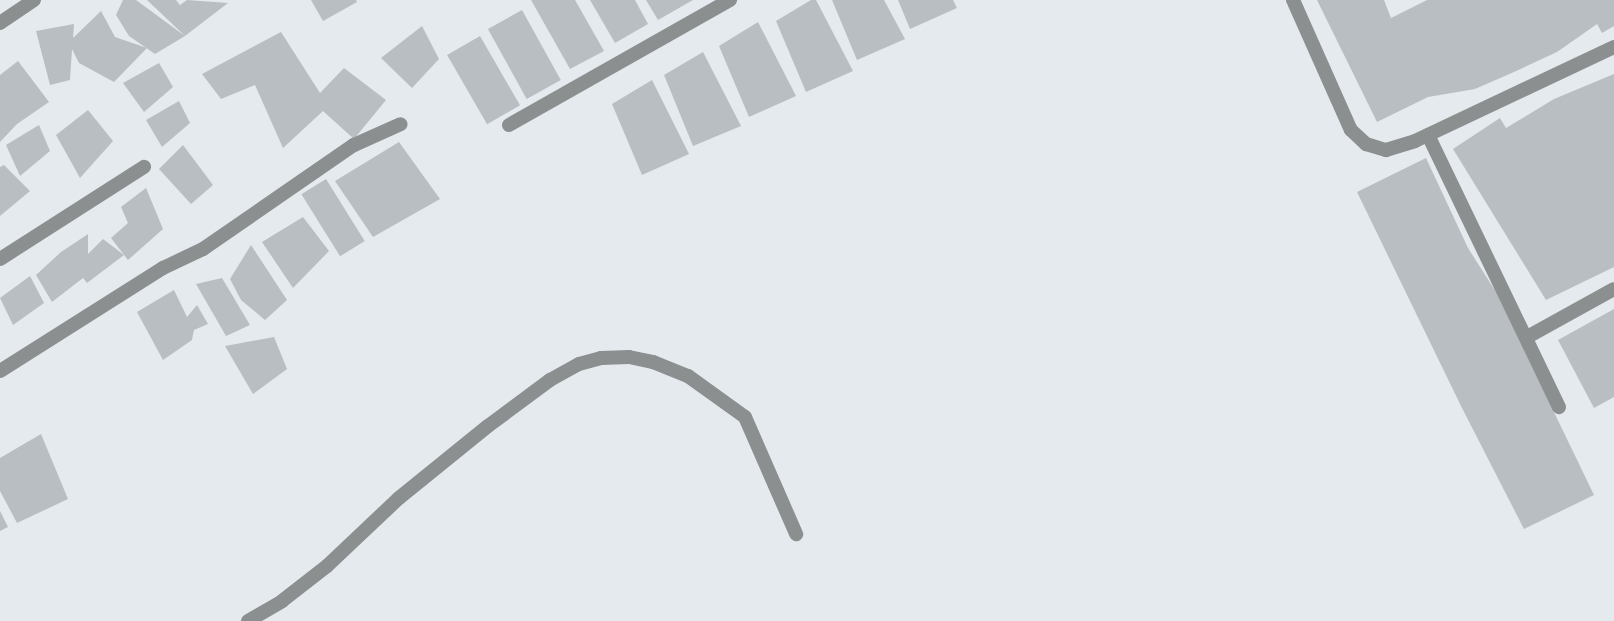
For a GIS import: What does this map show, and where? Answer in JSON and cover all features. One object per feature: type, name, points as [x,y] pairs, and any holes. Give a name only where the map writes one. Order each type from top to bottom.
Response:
[{"type":"street","points":[[0,23],[34,0]]},
{"type":"street","points":[[1293,0],[1351,131],[1373,148],[1386,150],[1428,135],[1614,47]]},
{"type":"street","points":[[509,125],[724,1]]},
{"type":"street","points":[[0,371],[163,268],[202,249],[354,145],[401,124]]},
{"type":"street","points":[[1428,135],[1559,407]]},
{"type":"street","points":[[0,259],[145,167]]},
{"type":"street","points":[[1527,337],[1614,289]]},
{"type":"street","points":[[248,621],[282,601],[327,566],[399,498],[488,426],[550,380],[579,364],[601,358],[629,357],[653,362],[688,376],[745,417],[796,534]]},
{"type":"building","points":[[123,0],[136,0],[185,36],[155,54],[129,36],[116,15]]},
{"type":"building","points":[[147,0],[176,0],[180,5],[187,0],[228,3],[185,36]]},
{"type":"building","points":[[311,0],[356,0],[357,2],[323,21]]},
{"type":"building","points":[[531,0],[575,0],[604,51],[570,69]]},
{"type":"building","points":[[590,0],[635,0],[648,24],[615,43]]},
{"type":"building","points":[[646,0],[693,0],[658,20]]},
{"type":"building","points":[[811,0],[816,0],[853,71],[806,92],[776,21]]},
{"type":"building","points":[[832,0],[884,0],[905,39],[857,60]]},
{"type":"building","points":[[898,0],[953,0],[957,8],[910,29]]},
{"type":"building","points":[[1317,0],[1384,0],[1391,18],[1427,0],[1614,0],[1614,26],[1602,33],[1597,24],[1557,52],[1514,72],[1475,89],[1428,97],[1377,122]]},
{"type":"building","points":[[522,10],[561,80],[527,99],[488,29]]},
{"type":"building","points":[[101,11],[115,37],[147,48],[114,82],[79,63],[72,49],[70,80],[50,85],[36,31],[74,24],[73,38]]},
{"type":"building","points":[[758,22],[796,96],[749,117],[719,46]]},
{"type":"building","points":[[422,26],[439,59],[412,88],[381,58]]},
{"type":"building","points":[[281,32],[320,93],[344,68],[386,100],[354,139],[323,111],[283,148],[255,85],[221,99],[202,74]]},
{"type":"building","points":[[480,36],[520,105],[487,124],[447,55]]},
{"type":"building","points":[[703,52],[741,126],[693,146],[664,75]]},
{"type":"building","points":[[18,61],[49,102],[17,124],[0,142],[0,75]]},
{"type":"building","points":[[159,63],[173,87],[144,112],[123,83]]},
{"type":"building","points":[[1614,74],[1614,267],[1546,300],[1453,149],[1500,118],[1506,128],[1554,99]]},
{"type":"building","points":[[652,80],[689,154],[642,175],[612,104]]},
{"type":"building","points":[[179,101],[190,123],[162,147],[146,120]]},
{"type":"building","points":[[88,110],[113,141],[80,178],[56,135]]},
{"type":"building","points":[[39,125],[50,151],[20,176],[6,145]]},
{"type":"building","points":[[399,142],[440,199],[373,237],[335,181]]},
{"type":"building","points":[[183,145],[213,185],[191,204],[159,169]]},
{"type":"building","points":[[1426,158],[1468,248],[1496,292],[1594,495],[1524,529],[1357,192]]},
{"type":"building","points":[[4,165],[30,191],[0,216],[0,167]]},
{"type":"building","points":[[326,179],[365,241],[340,256],[301,194]]},
{"type":"building","points":[[146,188],[163,229],[128,260],[111,238],[128,223],[121,207]]},
{"type":"building","points":[[303,217],[329,251],[293,288],[262,242]]},
{"type":"building","points":[[88,234],[88,254],[103,239],[124,255],[87,283],[83,278],[52,302],[36,275],[61,252]]},
{"type":"building","points":[[251,245],[287,300],[265,320],[241,300],[230,279]]},
{"type":"building","points":[[30,276],[44,303],[13,325],[0,298]]},
{"type":"building","points":[[222,278],[250,325],[226,336],[196,284]]},
{"type":"building","points":[[174,290],[187,317],[197,305],[208,324],[194,330],[192,340],[163,360],[137,312]]},
{"type":"building","points":[[1614,309],[1614,397],[1594,408],[1558,340]]},
{"type":"building","points":[[274,337],[287,369],[253,394],[225,346]]},
{"type":"building","points":[[41,434],[68,499],[17,523],[0,491],[0,458]]},
{"type":"building","points":[[0,511],[8,527],[0,531]]}]
